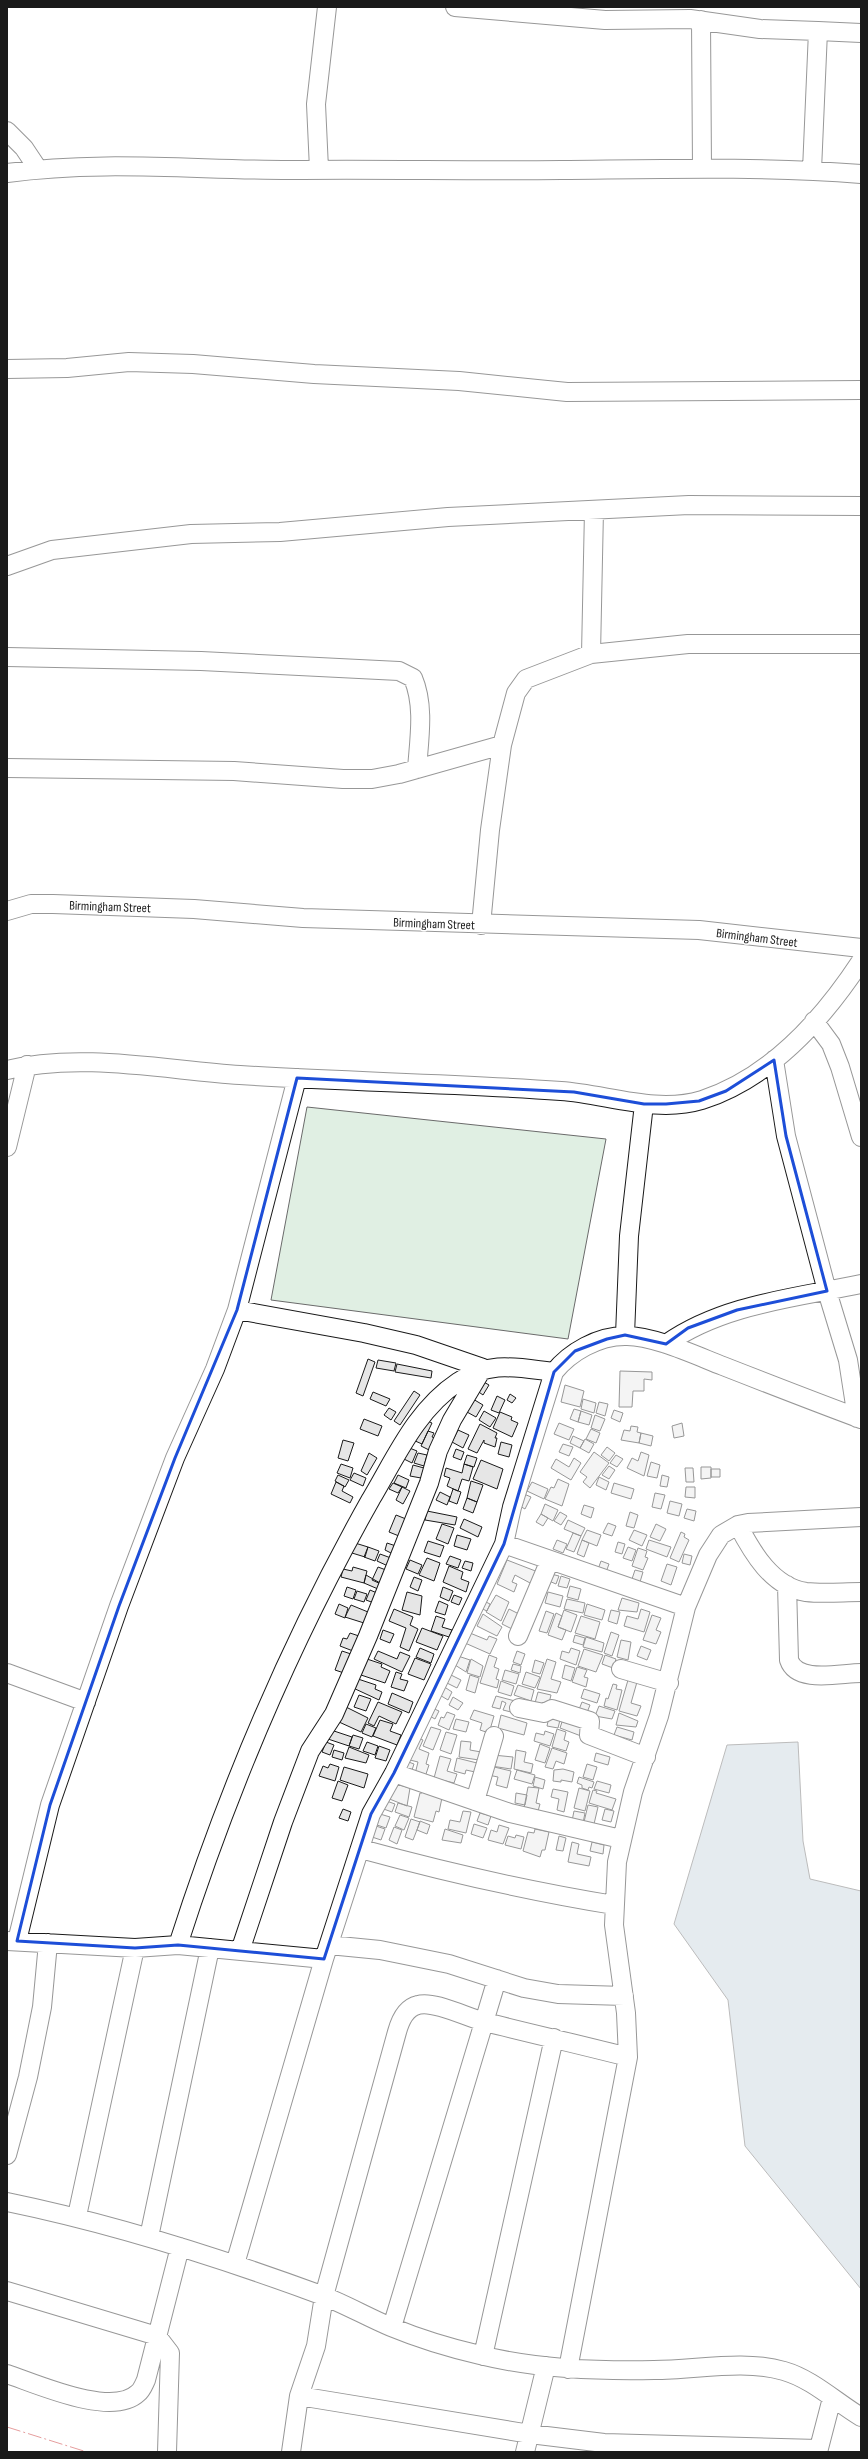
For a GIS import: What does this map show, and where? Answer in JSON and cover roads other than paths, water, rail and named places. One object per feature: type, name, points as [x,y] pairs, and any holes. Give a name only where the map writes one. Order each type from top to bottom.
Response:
[{"type":"street","points":[[319,169],[316,104],[327,7],[333,7]]},
{"type":"street","points":[[455,7],[605,20],[701,20],[760,29],[861,33]]},
{"type":"street","points":[[701,20],[702,169]]},
{"type":"street","points":[[812,170],[818,31]]},
{"type":"street","points":[[7,131],[24,148],[38,169]]},
{"type":"street","points":[[7,173],[38,169],[128,166],[238,170],[812,170],[861,174]]},
{"type":"street","points":[[7,369],[145,363],[459,381],[567,392],[861,390]]},
{"type":"street","points":[[7,566],[52,550],[191,534],[280,532],[448,517],[689,505],[861,506]]},
{"type":"street","points":[[591,654],[594,510]]},
{"type":"street","points":[[481,925],[490,830],[502,745],[511,706],[521,684],[533,675],[591,654],[688,644],[861,644]]},
{"type":"street","points":[[7,657],[216,662],[399,671],[409,675],[417,686],[420,720],[417,769]]},
{"type":"street","points":[[7,768],[234,771],[343,779],[372,779],[417,769],[502,745]]},
{"type":"street","name":"Birmingham Street","points":[[7,911],[31,904],[53,904],[194,909],[303,918],[481,925],[699,930],[861,948]]},
{"type":"street","points":[[7,1070],[27,1065],[60,1062],[92,1063],[297,1078],[574,1092],[644,1104],[699,1101],[726,1091],[774,1060],[792,1046],[837,995],[861,961]]},
{"type":"street","points":[[814,1021],[831,1044],[861,1137]]},
{"type":"street","points":[[774,1060],[786,1136],[827,1291],[848,1360],[859,1419]]},
{"type":"street","points":[[7,1147],[27,1065]]},
{"type":"street","points":[[297,1078],[237,1310],[215,1369],[175,1458],[119,1606],[50,1805],[12,1941],[135,1948],[178,1945],[240,1951],[387,1951],[449,1964],[524,1988],[558,1994],[624,1996]]},
{"type":"street","points":[[625,1335],[629,1236],[644,1104]]},
{"type":"street","points":[[666,1344],[688,1328],[737,1310],[861,1284]]},
{"type":"street","points":[[237,1310],[372,1334],[416,1345],[483,1368],[503,1367],[554,1372]]},
{"type":"street","points":[[235,2264],[326,1952],[361,1849],[371,1814],[394,1773],[504,1544],[514,1500],[554,1372],[563,1360],[575,1351],[607,1339],[625,1335],[666,1344],[859,1419]]},
{"type":"street","points":[[178,1945],[201,1874],[238,1780],[287,1666],[336,1562],[410,1431],[426,1409],[458,1382],[483,1368]]},
{"type":"street","points":[[240,1951],[283,1822],[310,1751],[334,1714],[368,1636],[429,1483],[438,1451],[452,1420],[483,1368]]},
{"type":"street","points":[[568,2369],[628,2057],[624,1996],[614,1905],[621,1839],[669,1683],[686,1607],[714,1544],[721,1535],[738,1525],[755,1521],[784,1522],[861,1517]]},
{"type":"street","points":[[738,1525],[752,1552],[780,1581],[787,1586],[805,1592],[861,1592]]},
{"type":"street","points":[[504,1544],[686,1607]]},
{"type":"street","points":[[518,1636],[550,1560]]},
{"type":"street","points":[[787,1586],[789,1660],[793,1668],[802,1674],[812,1675],[861,1673]]},
{"type":"street","points":[[621,1670],[669,1683]]},
{"type":"street","points":[[7,1673],[86,1702]]},
{"type":"street","points":[[519,1708],[544,1712],[552,1709],[590,1721],[589,1735],[646,1757]]},
{"type":"street","points":[[475,1801],[494,1736]]},
{"type":"street","points":[[394,1773],[510,1813],[621,1839]]},
{"type":"street","points":[[361,1849],[464,1877],[548,1894],[614,1905]]},
{"type":"street","points":[[7,2155],[28,2077],[42,2007],[48,1943]]},
{"type":"street","points":[[76,2216],[135,1948]]},
{"type":"street","points":[[150,2237],[210,1948]]},
{"type":"street","points":[[392,2327],[497,1979]]},
{"type":"street","points":[[291,2452],[300,2396],[316,2346],[324,2296],[400,2020],[413,2007],[422,2004],[429,2004],[484,2022],[628,2057]]},
{"type":"street","points":[[483,2356],[554,2038]]},
{"type":"street","points":[[7,2202],[76,2216],[150,2237],[235,2264],[324,2296],[392,2327],[431,2342],[483,2356],[568,2369],[655,2370],[758,2366],[795,2375],[861,2417]]},
{"type":"street","points":[[7,2374],[91,2401],[113,2402],[126,2400],[140,2392],[146,2380],[156,2336],[180,2247]]},
{"type":"street","points":[[7,2291],[156,2336],[170,2353],[167,2452]]},
{"type":"street","points":[[525,2452],[546,2366]]},
{"type":"street","points":[[300,2396],[530,2434],[604,2443],[818,2450],[832,2398]]}]
